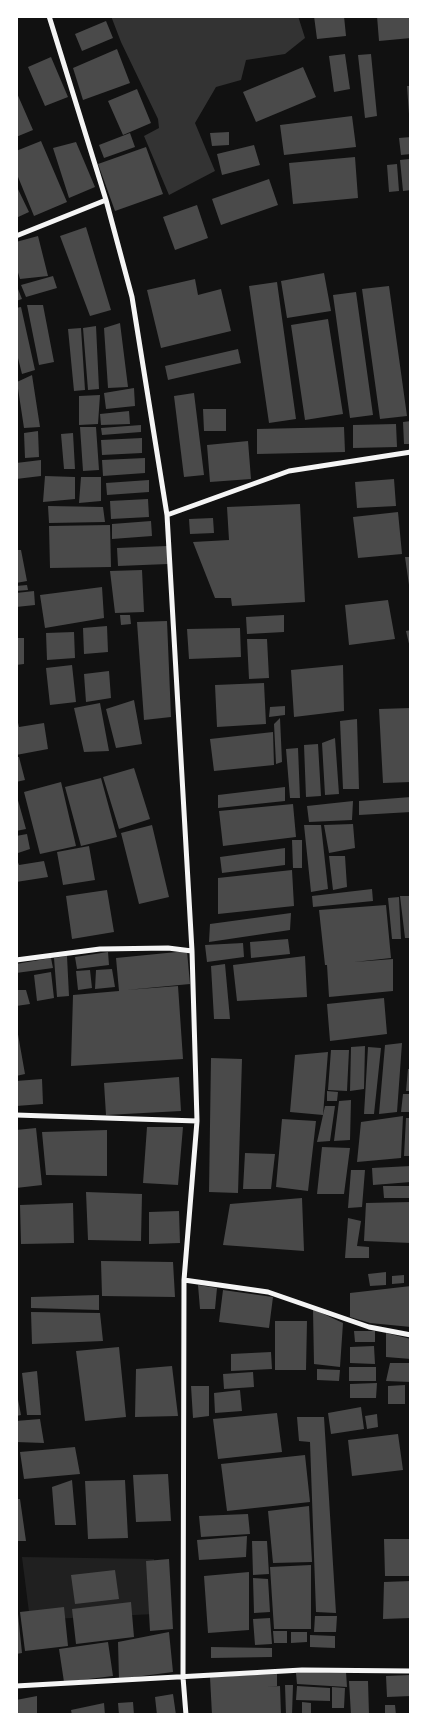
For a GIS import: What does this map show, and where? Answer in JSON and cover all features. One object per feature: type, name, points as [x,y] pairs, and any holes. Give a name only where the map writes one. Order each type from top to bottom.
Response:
[{"type":"street","points":[[49,16],[106,200],[132,297],[167,515],[192,951],[197,1120],[184,1280],[183,1677],[186,1715]]},
{"type":"street","points":[[16,236],[106,200]]},
{"type":"street","points":[[167,515],[289,470],[411,452]]},
{"type":"street","points":[[16,960],[100,949],[168,948],[192,951]]},
{"type":"street","points":[[16,1116],[197,1120]]},
{"type":"street","points":[[184,1280],[268,1292],[369,1327],[411,1335]]},
{"type":"street","points":[[16,1686],[302,1670],[411,1671]]},
{"type":"shaded area","points":[[111,16],[298,16],[305,38],[285,54],[246,60],[241,80],[216,87],[195,123],[215,171],[169,195],[144,136],[159,128],[158,119],[121,42]]},
{"type":"shaded area","points":[[22,1557],[154,1559],[155,1614],[30,1620]]},
{"type":"building","points":[[314,16],[344,16],[346,36],[317,39]]},
{"type":"building","points":[[377,16],[411,16],[411,38],[379,41]]},
{"type":"building","points":[[106,21],[113,38],[82,51],[75,34]]},
{"type":"building","points":[[117,49],[130,83],[83,100],[73,68]]},
{"type":"building","points":[[345,54],[350,89],[334,92],[329,56]]},
{"type":"building","points":[[371,54],[377,116],[365,118],[358,55]]},
{"type":"building","points":[[51,57],[68,97],[45,106],[28,67]]},
{"type":"building","points":[[303,67],[316,97],[256,122],[243,92]]},
{"type":"building","points":[[407,86],[411,86],[411,114],[409,114]]},
{"type":"building","points":[[137,89],[151,123],[123,135],[108,101]]},
{"type":"building","points":[[16,91],[33,130],[16,137]]},
{"type":"building","points":[[352,116],[356,147],[284,155],[280,125]]},
{"type":"building","points":[[229,132],[229,145],[212,146],[210,133]]},
{"type":"building","points":[[130,133],[135,147],[104,158],[99,145]]},
{"type":"building","points":[[411,137],[411,154],[401,155],[399,138]]},
{"type":"building","points":[[41,141],[67,202],[34,216],[16,172],[16,151]]},
{"type":"building","points":[[76,142],[95,187],[69,198],[53,148]]},
{"type":"building","points":[[254,145],[260,165],[222,175],[217,154]]},
{"type":"building","points":[[146,147],[163,194],[115,211],[98,164]]},
{"type":"building","points":[[355,157],[358,198],[293,204],[289,163]]},
{"type":"building","points":[[409,159],[411,190],[403,191],[400,160]]},
{"type":"building","points":[[397,164],[399,191],[389,192],[387,165]]},
{"type":"building","points":[[269,179],[278,205],[221,225],[212,199]]},
{"type":"building","points":[[16,185],[29,212],[16,218]]},
{"type":"building","points":[[197,205],[208,238],[175,250],[163,217]]},
{"type":"building","points":[[86,227],[111,310],[90,316],[60,236]]},
{"type":"building","points":[[38,236],[48,276],[20,279],[16,266],[16,242]]},
{"type":"building","points":[[324,273],[331,311],[287,318],[281,281]]},
{"type":"building","points":[[53,276],[57,288],[26,297],[21,285]]},
{"type":"building","points":[[195,279],[198,295],[221,289],[231,331],[161,348],[147,290]]},
{"type":"building","points":[[277,282],[296,419],[269,423],[249,286]]},
{"type":"building","points":[[16,284],[22,299],[16,301]]},
{"type":"building","points":[[389,286],[407,416],[380,419],[362,289]]},
{"type":"building","points":[[356,292],[373,415],[350,418],[333,295]]},
{"type":"building","points":[[27,305],[43,305],[54,362],[39,365]]},
{"type":"building","points":[[21,307],[35,370],[22,374],[16,350],[16,308]]},
{"type":"building","points":[[328,319],[343,414],[305,420],[291,325]]},
{"type":"building","points":[[120,323],[128,387],[108,388],[104,328]]},
{"type":"building","points":[[96,326],[99,389],[88,390],[83,328]]},
{"type":"building","points":[[81,328],[85,390],[74,391],[68,329]]},
{"type":"building","points":[[238,349],[241,363],[168,380],[165,366]]},
{"type":"building","points":[[32,375],[40,427],[24,428],[17,382]]},
{"type":"building","points":[[134,388],[135,406],[106,409],[104,393]]},
{"type":"building","points":[[194,393],[204,475],[184,477],[174,396]]},
{"type":"building","points":[[100,395],[98,424],[79,425],[79,396]]},
{"type":"building","points":[[203,409],[226,409],[226,431],[204,431]]},
{"type":"building","points":[[129,411],[130,424],[101,425],[100,414]]},
{"type":"building","points":[[411,421],[411,444],[404,444],[403,422]]},
{"type":"building","points":[[396,424],[397,447],[353,448],[353,425]]},
{"type":"building","points":[[141,425],[141,432],[102,435],[101,428]]},
{"type":"building","points":[[80,427],[96,427],[99,470],[83,471]]},
{"type":"building","points":[[344,427],[345,452],[257,454],[257,429]]},
{"type":"building","points":[[38,431],[39,457],[25,458],[24,433]]},
{"type":"building","points":[[73,433],[75,469],[64,469],[61,434]]},
{"type":"building","points":[[142,438],[142,453],[102,455],[101,440]]},
{"type":"building","points":[[248,441],[251,479],[210,482],[207,445]]},
{"type":"building","points":[[145,458],[145,473],[103,476],[102,460]]},
{"type":"building","points":[[41,460],[41,476],[16,479],[16,463]]},
{"type":"building","points":[[45,476],[75,477],[75,499],[43,502]]},
{"type":"building","points":[[81,477],[101,477],[101,501],[79,503]]},
{"type":"building","points":[[394,479],[396,506],[357,508],[355,482]]},
{"type":"building","points":[[149,480],[149,492],[107,495],[106,483]]},
{"type":"building","points":[[148,499],[149,517],[111,519],[110,501]]},
{"type":"building","points":[[300,504],[305,602],[232,606],[231,598],[215,598],[193,542],[229,540],[227,507]]},
{"type":"building","points":[[48,506],[103,507],[105,522],[49,523]]},
{"type":"building","points":[[398,512],[402,554],[358,558],[353,517]]},
{"type":"building","points":[[213,518],[214,533],[190,534],[189,519]]},
{"type":"building","points":[[151,521],[152,536],[112,539],[112,524]]},
{"type":"building","points":[[110,525],[111,567],[50,568],[49,526]]},
{"type":"building","points":[[167,546],[168,564],[118,566],[117,548]]},
{"type":"building","points":[[16,550],[21,550],[27,581],[16,583]]},
{"type":"building","points":[[405,557],[411,557],[411,592],[410,592]]},
{"type":"building","points":[[142,570],[144,612],[115,613],[110,571]]},
{"type":"building","points":[[27,585],[28,590],[16,591],[16,586]]},
{"type":"building","points":[[102,587],[104,618],[45,628],[40,595]]},
{"type":"building","points":[[34,591],[35,605],[16,607],[16,593]]},
{"type":"building","points":[[388,600],[395,639],[349,645],[345,605]]},
{"type":"building","points":[[120,615],[130,615],[131,624],[121,625]]},
{"type":"building","points":[[284,615],[284,632],[247,634],[246,617]]},
{"type":"building","points":[[167,621],[171,717],[144,720],[137,622]]},
{"type":"building","points":[[107,626],[108,652],[84,654],[83,628]]},
{"type":"building","points":[[240,628],[241,657],[189,659],[187,629]]},
{"type":"building","points":[[411,630],[411,648],[410,648],[406,631]]},
{"type":"building","points":[[74,632],[75,658],[47,660],[46,633]]},
{"type":"building","points":[[16,638],[24,638],[24,664],[16,665]]},
{"type":"building","points":[[247,639],[267,639],[269,678],[249,679]]},
{"type":"building","points":[[72,665],[76,702],[50,705],[46,668]]},
{"type":"building","points":[[343,665],[344,711],[294,717],[291,670]]},
{"type":"building","points":[[109,671],[111,698],[86,702],[84,674]]},
{"type":"building","points":[[264,683],[266,724],[217,727],[215,685]]},
{"type":"building","points":[[134,700],[142,744],[116,748],[106,709]]},
{"type":"building","points":[[100,703],[109,751],[84,752],[74,708]]},
{"type":"building","points":[[285,706],[285,715],[269,717],[270,707]]},
{"type":"building","points":[[411,708],[411,782],[383,783],[379,709]]},
{"type":"building","points":[[16,714],[19,727],[44,723],[48,749],[16,755]]},
{"type":"building","points":[[280,718],[282,762],[276,764],[274,724]]},
{"type":"building","points":[[357,719],[359,789],[343,789],[340,721]]},
{"type":"building","points":[[273,732],[274,765],[214,771],[210,739]]},
{"type":"building","points":[[335,738],[339,794],[325,795],[322,743]]},
{"type":"building","points":[[318,744],[321,796],[306,797],[304,745]]},
{"type":"building","points":[[298,748],[300,798],[290,798],[286,749]]},
{"type":"building","points":[[16,757],[19,757],[25,780],[16,782]]},
{"type":"building","points":[[134,768],[150,819],[119,829],[103,777]]},
{"type":"building","points":[[101,778],[117,837],[81,846],[65,787]]},
{"type":"building","points":[[61,782],[76,846],[40,854],[24,792]]},
{"type":"building","points":[[285,787],[285,801],[218,808],[218,795]]},
{"type":"building","points":[[16,793],[26,829],[16,831]]},
{"type":"building","points":[[411,797],[411,812],[359,815],[359,801]]},
{"type":"building","points":[[353,801],[352,820],[309,822],[307,806]]},
{"type":"building","points":[[293,804],[296,837],[223,846],[219,811]]},
{"type":"building","points":[[353,824],[355,848],[329,853],[324,825]]},
{"type":"building","points":[[152,825],[169,897],[139,904],[121,833]]},
{"type":"building","points":[[304,825],[321,825],[328,889],[311,892]]},
{"type":"building","points":[[27,834],[30,849],[18,853],[16,836]]},
{"type":"building","points":[[292,840],[302,840],[302,868],[293,868]]},
{"type":"building","points":[[89,846],[95,880],[63,885],[57,852]]},
{"type":"building","points":[[285,848],[285,865],[222,873],[220,857]]},
{"type":"building","points":[[329,856],[345,856],[347,887],[333,890]]},
{"type":"building","points":[[16,857],[19,865],[44,861],[48,877],[16,882]]},
{"type":"building","points":[[292,870],[294,906],[218,914],[218,878]]},
{"type":"building","points":[[372,889],[373,901],[313,907],[312,896]]},
{"type":"building","points":[[107,890],[114,932],[72,939],[66,896]]},
{"type":"building","points":[[400,896],[411,896],[411,938],[405,938]]},
{"type":"building","points":[[399,897],[401,939],[392,939],[388,898]]},
{"type":"building","points":[[386,905],[391,958],[354,962],[393,959],[393,991],[329,997],[327,965],[325,965],[319,910]]},
{"type":"building","points":[[291,913],[290,930],[209,942],[210,924]]},
{"type":"building","points":[[288,939],[290,954],[251,958],[250,942]]},
{"type":"building","points":[[243,943],[244,957],[207,962],[205,945]]},
{"type":"building","points":[[187,951],[190,984],[126,990],[178,986],[183,1059],[71,1066],[73,995],[119,991],[116,958]]},
{"type":"building","points":[[108,952],[109,965],[77,969],[75,957]]},
{"type":"building","points":[[67,956],[69,996],[57,997],[54,958]]},
{"type":"building","points":[[305,956],[307,997],[237,1001],[233,965]]},
{"type":"building","points":[[51,958],[53,968],[16,973],[16,964]]},
{"type":"building","points":[[225,964],[230,1019],[214,1019],[211,966]]},
{"type":"building","points":[[112,969],[115,987],[95,989],[96,970]]},
{"type":"building","points":[[90,970],[92,988],[78,990],[76,971]]},
{"type":"building","points":[[51,972],[54,998],[37,1001],[34,975]]},
{"type":"building","points":[[16,990],[26,990],[30,1004],[16,1006]]},
{"type":"building","points":[[384,998],[387,1034],[330,1041],[327,1004]]},
{"type":"building","points":[[16,1023],[25,1074],[16,1076]]},
{"type":"building","points":[[402,1043],[397,1112],[379,1114],[385,1045]]},
{"type":"building","points":[[365,1046],[364,1089],[350,1091],[351,1047]]},
{"type":"building","points":[[368,1047],[381,1048],[374,1114],[364,1114]]},
{"type":"building","points":[[331,1050],[349,1050],[347,1091],[328,1090]]},
{"type":"building","points":[[328,1052],[323,1115],[290,1112],[295,1055]]},
{"type":"building","points":[[211,1058],[242,1059],[238,1193],[209,1192]]},
{"type":"building","points":[[408,1069],[411,1069],[411,1091],[406,1091]]},
{"type":"building","points":[[179,1077],[181,1111],[106,1115],[104,1083]]},
{"type":"building","points":[[42,1079],[43,1104],[16,1106],[16,1081]]},
{"type":"building","points":[[327,1091],[338,1092],[337,1101],[327,1101]]},
{"type":"building","points":[[403,1094],[411,1094],[411,1112],[401,1112]]},
{"type":"building","points":[[351,1100],[350,1140],[334,1141],[339,1101]]},
{"type":"building","points":[[325,1106],[335,1106],[330,1141],[317,1142]]},
{"type":"building","points":[[403,1116],[401,1158],[357,1162],[361,1122]]},
{"type":"building","points":[[406,1118],[411,1118],[411,1156],[404,1156]]},
{"type":"building","points":[[282,1119],[316,1121],[308,1191],[276,1187]]},
{"type":"building","points":[[147,1127],[183,1127],[178,1185],[143,1183]]},
{"type":"building","points":[[36,1128],[42,1185],[16,1188],[16,1130]]},
{"type":"building","points":[[107,1130],[107,1176],[46,1175],[42,1132]]},
{"type":"building","points":[[322,1147],[350,1148],[344,1194],[317,1194]]},
{"type":"building","points":[[245,1153],[275,1154],[271,1189],[243,1189]]},
{"type":"building","points":[[411,1166],[411,1182],[373,1185],[372,1168]]},
{"type":"building","points":[[351,1170],[365,1170],[362,1207],[348,1208]]},
{"type":"building","points":[[383,1186],[411,1186],[411,1198],[384,1198]]},
{"type":"building","points":[[86,1192],[142,1194],[141,1241],[88,1240]]},
{"type":"building","points":[[302,1198],[304,1251],[223,1245],[230,1204]]},
{"type":"building","points":[[411,1202],[411,1243],[364,1241],[366,1203]]},
{"type":"building","points":[[73,1203],[74,1243],[21,1244],[20,1205]]},
{"type":"building","points":[[179,1211],[180,1243],[149,1244],[149,1212]]},
{"type":"building","points":[[348,1218],[361,1221],[357,1246],[369,1247],[369,1258],[345,1258]]},
{"type":"building","points":[[101,1261],[173,1262],[175,1297],[102,1296]]},
{"type":"building","points":[[386,1272],[386,1285],[370,1286],[368,1274]]},
{"type":"building","points":[[404,1275],[404,1283],[392,1284],[392,1276]]},
{"type":"building","points":[[198,1285],[217,1288],[215,1309],[200,1309]]},
{"type":"building","points":[[411,1286],[411,1327],[370,1323],[350,1317],[350,1293]]},
{"type":"building","points":[[223,1290],[273,1297],[269,1328],[219,1322]]},
{"type":"building","points":[[99,1295],[99,1310],[31,1308],[31,1297]]},
{"type":"building","points":[[313,1309],[343,1323],[340,1367],[314,1364]]},
{"type":"building","points":[[31,1312],[100,1313],[103,1341],[32,1344]]},
{"type":"building","points":[[275,1321],[307,1321],[306,1370],[275,1370]]},
{"type":"building","points":[[354,1331],[375,1331],[375,1342],[355,1342]]},
{"type":"building","points":[[386,1333],[411,1339],[411,1359],[386,1357]]},
{"type":"building","points":[[374,1346],[375,1364],[350,1363],[350,1347]]},
{"type":"building","points":[[119,1347],[126,1417],[85,1421],[76,1351]]},
{"type":"building","points":[[271,1352],[272,1369],[231,1371],[231,1354]]},
{"type":"building","points":[[390,1363],[411,1363],[411,1382],[386,1381]]},
{"type":"building","points":[[172,1366],[178,1416],[135,1417],[136,1369]]},
{"type":"building","points":[[349,1367],[376,1367],[376,1381],[349,1381]]},
{"type":"building","points":[[317,1369],[340,1370],[339,1381],[317,1380]]},
{"type":"building","points":[[37,1371],[41,1415],[27,1415],[22,1373]]},
{"type":"building","points":[[253,1372],[254,1387],[224,1389],[223,1374]]},
{"type":"building","points":[[377,1383],[376,1398],[350,1398],[350,1384]]},
{"type":"building","points":[[405,1385],[405,1404],[388,1404],[388,1386]]},
{"type":"building","points":[[191,1386],[209,1386],[209,1416],[193,1418]]},
{"type":"building","points":[[240,1390],[242,1411],[215,1413],[214,1393]]},
{"type":"building","points":[[16,1394],[21,1415],[16,1416]]},
{"type":"building","points":[[361,1407],[364,1429],[331,1434],[328,1413]]},
{"type":"building","points":[[277,1413],[282,1452],[218,1459],[213,1419]]},
{"type":"building","points":[[377,1414],[378,1427],[367,1429],[365,1416]]},
{"type":"building","points":[[297,1417],[324,1417],[336,1613],[316,1612],[310,1442],[299,1441]]},
{"type":"building","points":[[40,1419],[44,1443],[16,1442],[16,1421]]},
{"type":"building","points":[[398,1434],[403,1470],[352,1476],[348,1440]]},
{"type":"building","points":[[75,1447],[80,1474],[24,1479],[20,1452]]},
{"type":"building","points":[[305,1455],[310,1502],[227,1511],[221,1464]]},
{"type":"building","points":[[168,1474],[171,1521],[136,1522],[133,1475]]},
{"type":"building","points":[[72,1480],[76,1525],[55,1525],[52,1487]]},
{"type":"building","points":[[125,1480],[128,1538],[88,1539],[85,1481]]},
{"type":"building","points":[[16,1499],[20,1499],[26,1541],[16,1541]]},
{"type":"building","points":[[309,1506],[312,1562],[273,1563],[268,1511]]},
{"type":"building","points":[[248,1514],[250,1534],[201,1537],[199,1516]]},
{"type":"building","points":[[247,1536],[246,1557],[199,1560],[197,1540]]},
{"type":"building","points":[[384,1539],[411,1539],[411,1576],[385,1576]]},
{"type":"building","points":[[252,1541],[267,1541],[269,1574],[253,1575]]},
{"type":"building","points":[[169,1559],[173,1629],[150,1631],[146,1561]]},
{"type":"building","points":[[311,1565],[311,1629],[274,1629],[270,1567]]},
{"type":"building","points":[[115,1570],[119,1599],[75,1604],[71,1575]]},
{"type":"building","points":[[249,1572],[249,1630],[208,1633],[204,1576]]},
{"type":"building","points":[[253,1578],[268,1579],[270,1612],[254,1613]]},
{"type":"building","points":[[411,1581],[411,1618],[383,1619],[384,1582]]},
{"type":"building","points":[[131,1602],[134,1637],[76,1644],[72,1609]]},
{"type":"building","points":[[64,1607],[68,1646],[25,1651],[20,1612]]},
{"type":"building","points":[[16,1614],[18,1614],[22,1653],[16,1654]]},
{"type":"building","points":[[315,1616],[337,1616],[336,1632],[314,1632]]},
{"type":"building","points":[[270,1618],[272,1644],[255,1645],[253,1619]]},
{"type":"building","points":[[273,1631],[287,1631],[287,1643],[274,1643]]},
{"type":"building","points":[[169,1632],[173,1672],[119,1679],[118,1642]]},
{"type":"building","points":[[291,1632],[307,1632],[307,1642],[291,1643]]},
{"type":"building","points":[[310,1635],[335,1636],[335,1648],[310,1647]]},
{"type":"building","points":[[108,1642],[113,1676],[64,1682],[59,1649]]},
{"type":"building","points":[[211,1647],[272,1648],[272,1657],[211,1658]]},
{"type":"building","points":[[346,1672],[347,1687],[297,1684],[296,1673]]},
{"type":"building","points":[[277,1674],[277,1686],[266,1687],[280,1686],[281,1715],[212,1715],[210,1677]]},
{"type":"building","points":[[411,1675],[411,1696],[387,1697],[386,1676]]},
{"type":"building","points":[[349,1681],[368,1681],[369,1715],[351,1715]]},
{"type":"building","points":[[285,1685],[293,1685],[292,1715],[286,1715]]},
{"type":"building","points":[[297,1686],[330,1688],[330,1701],[296,1700]]},
{"type":"building","points":[[332,1687],[345,1688],[344,1708],[332,1708]]},
{"type":"building","points":[[173,1694],[176,1715],[157,1715],[155,1697]]},
{"type":"building","points":[[37,1696],[37,1715],[16,1715],[16,1700]]},
{"type":"building","points":[[133,1702],[134,1715],[119,1715],[118,1703]]},
{"type":"building","points":[[302,1702],[311,1703],[311,1715],[302,1715]]},
{"type":"building","points":[[104,1703],[105,1715],[72,1715],[71,1710]]},
{"type":"building","points":[[385,1705],[395,1705],[396,1715],[385,1715]]}]
